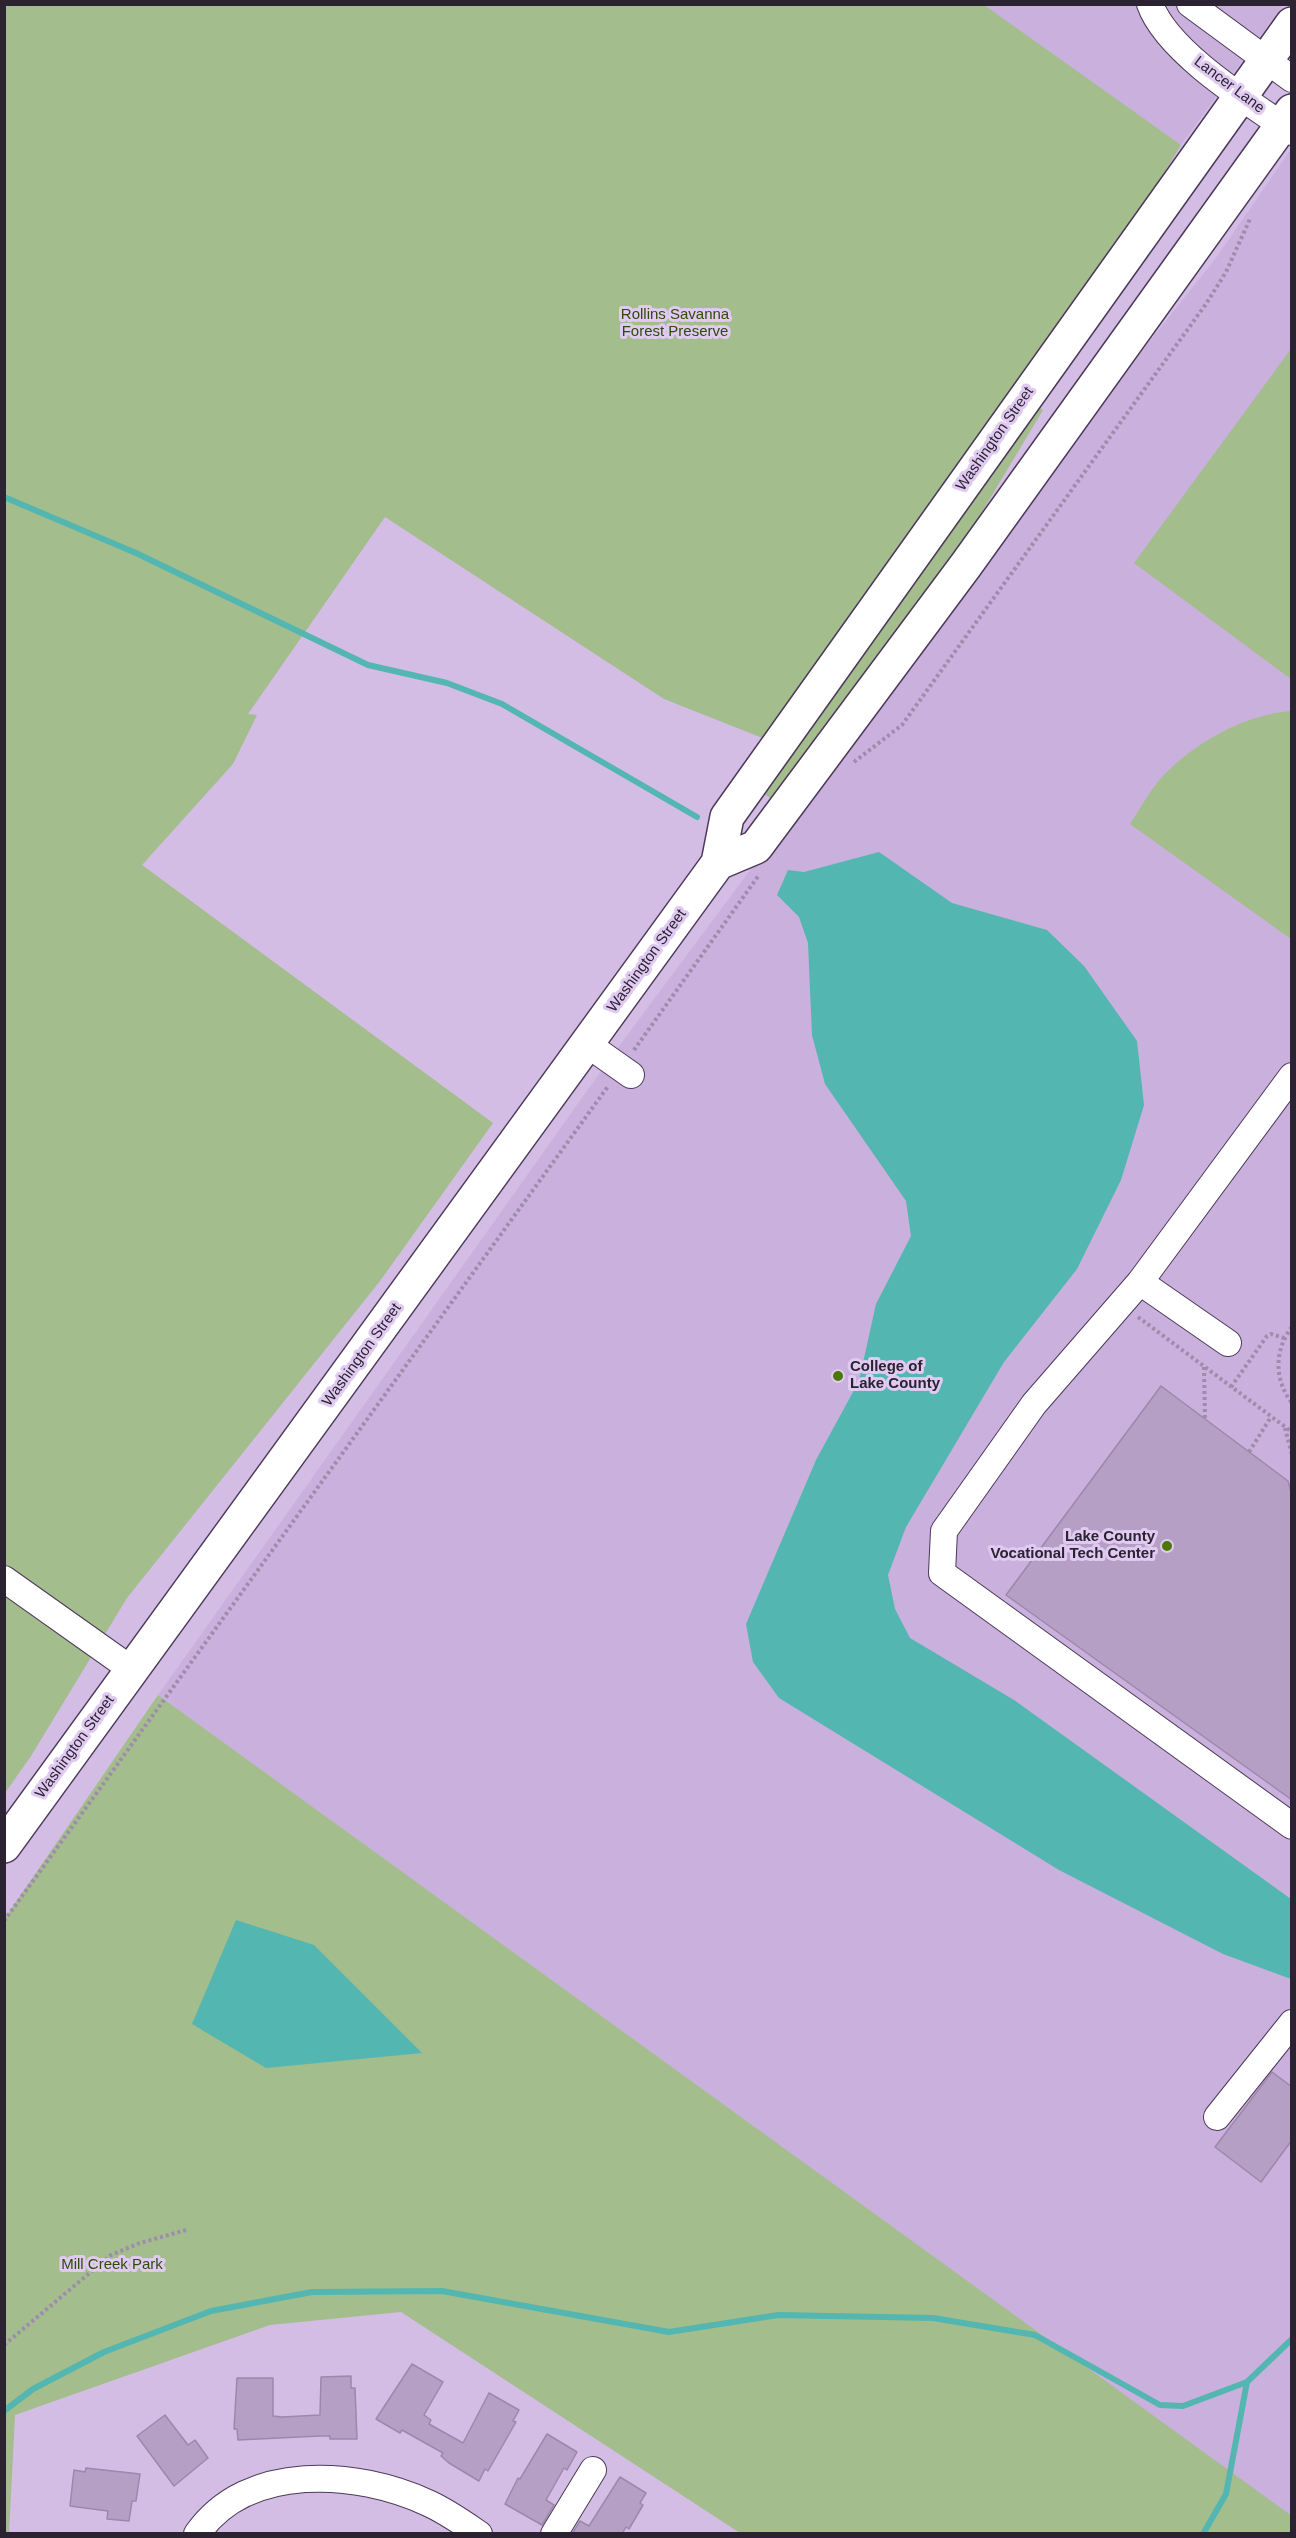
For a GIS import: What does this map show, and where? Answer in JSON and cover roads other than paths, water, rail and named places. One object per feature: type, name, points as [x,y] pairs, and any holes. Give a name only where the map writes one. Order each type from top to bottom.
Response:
[{"type":"main road","name":"Washington Street","points":[[4,1845],[718,863],[728,817],[1292,24]]},
{"type":"main road","points":[[718,863],[756,847],[966,565],[1288,123]]},
{"type":"street","name":"Lancer Lane","points":[[1150,4],[1155,17],[1195,61],[1240,95],[1288,123]]},
{"type":"street","points":[[1190,4],[1292,80]]},
{"type":"street","points":[[587,1044],[626,1071]]},
{"type":"street","points":[[1292,1076],[1140,1282],[1034,1404],[944,1531],[942,1573],[1292,1826]]},
{"type":"street","points":[[1140,1282],[1228,1343]]},
{"type":"street","points":[[4,1579],[131,1669]]},
{"type":"street","points":[[1217,2117],[1292,2023]]},
{"type":"street","points":[[554,2534],[593,2470]]},
{"type":"street","points":[[197,2534],[225,2504],[255,2489],[297,2479],[351,2480],[403,2493],[430,2503],[479,2534]]},
{"type":"waterway","points":[[4,497],[136,553],[368,665],[447,683],[502,704],[697,817]]},
{"type":"waterway","points":[[4,2411],[33,2389],[104,2352],[211,2311],[312,2292],[442,2291],[669,2332],[778,2315],[933,2318],[1035,2335],[1160,2405],[1183,2406],[1247,2382],[1292,2339]]},
{"type":"waterway","points":[[1203,2534],[1226,2494],[1247,2382]]},
{"type":"place","name":"College of Lake County","points":[[838,1376]]},
{"type":"place","name":"Lake County Vocational Tech Center","points":[[1167,1546]]},
{"type":"park label","name":"Rollins Savanna Forest Preserve","points":[[675,324]]},
{"type":"park label","name":"Mill Creek Park","points":[[112,2265]]}]
